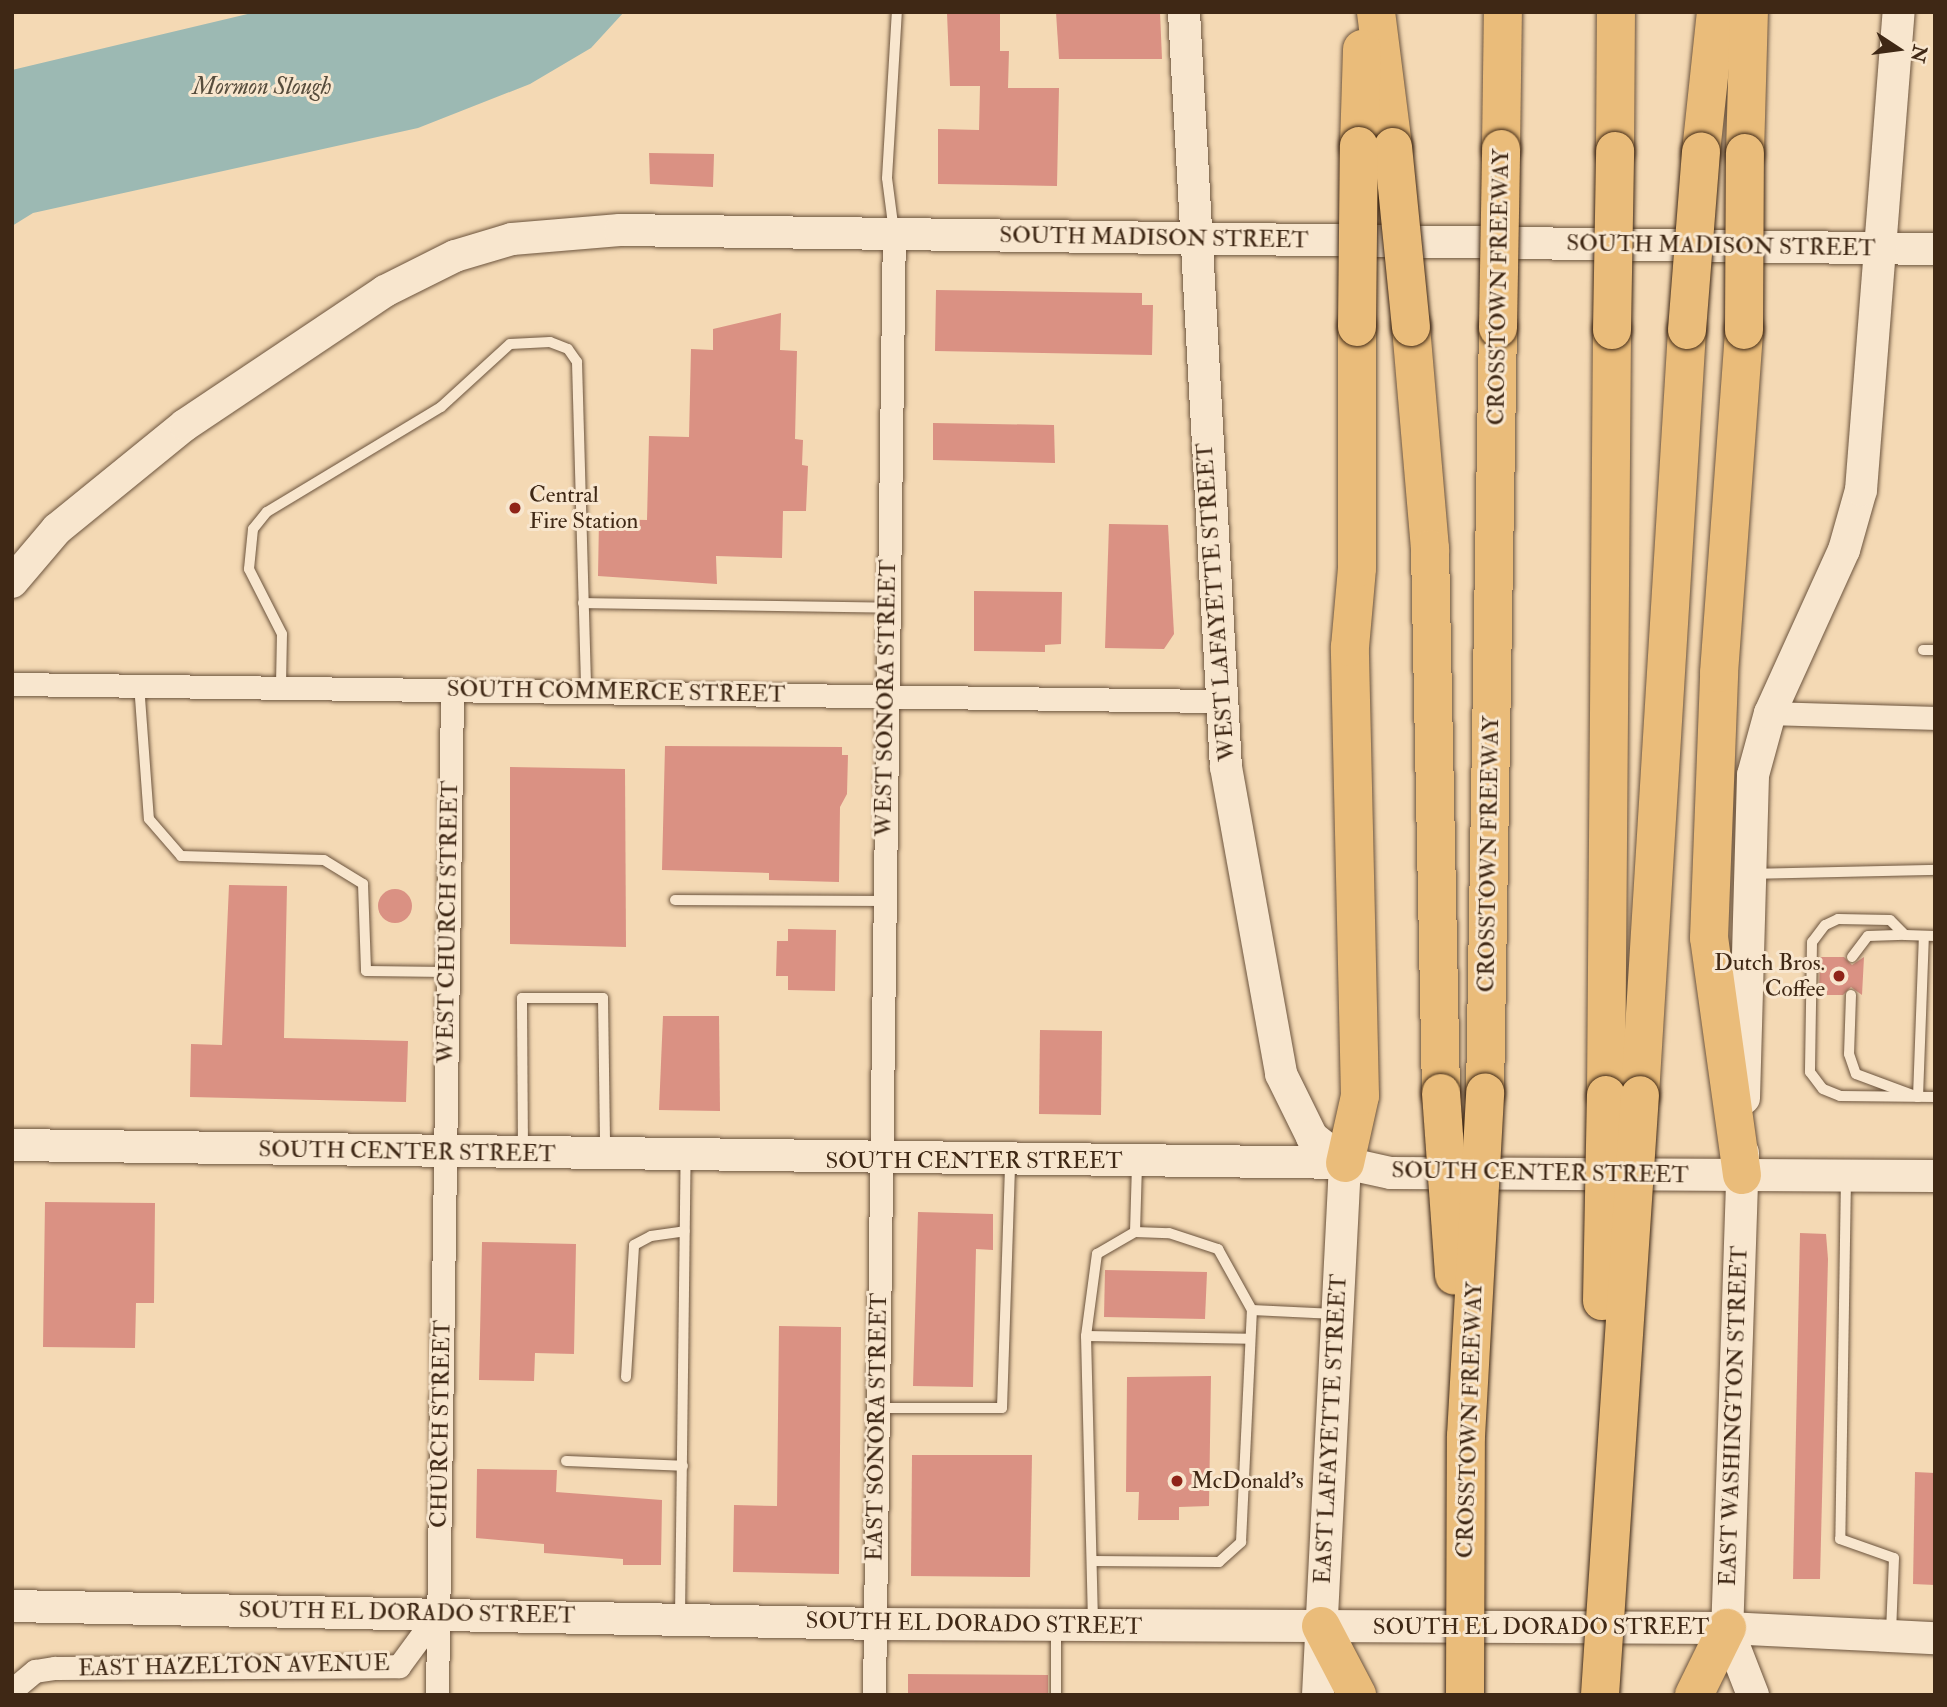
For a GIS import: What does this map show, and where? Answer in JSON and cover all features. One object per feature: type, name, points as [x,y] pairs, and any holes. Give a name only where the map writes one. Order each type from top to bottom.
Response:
[{"type":"highway","points":[[1363,12],[1376,146],[1411,327],[1430,549],[1441,1093],[1466,1436]]},
{"type":"highway","points":[[1345,1163],[1360,1096],[1350,647],[1357,568],[1357,327],[1376,146],[1376,12]]},
{"type":"highway","name":"CROSSTOWN FREEWAY","points":[[1465,1695],[1466,1436],[1485,1093],[1503,12]]},
{"type":"highway","points":[[1600,1695],[1623,1095],[1612,330],[1616,12]]},
{"type":"highway","points":[[1594,1695],[1623,1095],[1701,152],[1716,12]]},
{"type":"highway","points":[[1742,1175],[1709,938],[1719,673],[1744,330],[1749,12]]},
{"type":"highway","points":[[1321,1626],[1357,1695]]},
{"type":"highway","points":[[1694,1695],[1727,1628]]},
{"type":"main road","name":"WEST LAFAYETTE STREET","points":[[1184,12],[1220,701],[1226,767],[1280,1074],[1312,1137],[1345,1163]]},
{"type":"main road","name":"EAST WASHINGTON STREET","points":[[1753,1695],[1727,1628],[1753,775],[1770,713],[1844,550],[1860,490],[1882,248],[1899,12]]},
{"type":"main road","name":"SOUTH MADISON STREET","points":[[12,582],[57,529],[126,469],[385,291],[480,247],[573,232],[1935,249]]},
{"type":"main road","name":"SOUTH CENTER STREET","points":[[12,1145],[880,1160],[1345,1163],[1391,1173],[1935,1176]]},
{"type":"main road","name":"EAST LAFAYETTE STREET","points":[[1318,1695],[1345,1163]]},
{"type":"main road","name":"SOUTH EL DORADO STREET","points":[[27,1606],[875,1624],[1727,1628],[1935,1638]]},
{"type":"street","name":"WEST SONORA STREET","points":[[880,1160],[894,235]]},
{"type":"street","name":"SOUTH COMMERCE STREET","points":[[12,684],[281,685],[452,691],[1220,701]]},
{"type":"street","name":"WEST CHURCH STREET","points":[[444,1154],[452,691]]},
{"type":"street","points":[[1770,713],[1935,718]]},
{"type":"street","name":"CHURCH STREET","points":[[437,1695],[444,1154]]},
{"type":"street","name":"EAST SONORA STREET","points":[[874,1695],[880,1160]]},
{"type":"street","name":"EAST HAZELTON AVENUE","points":[[12,1690],[35,1671],[55,1668],[399,1666],[438,1613]]},
{"type":"lane","points":[[894,235],[887,178],[897,12]]},
{"type":"lane","points":[[281,685],[282,634],[249,569],[253,529],[267,512],[441,407],[510,344],[550,342],[568,349],[577,362],[586,692]]},
{"type":"lane","points":[[583,603],[888,607]]},
{"type":"lane","points":[[1923,650],[1935,650]]},
{"type":"lane","points":[[139,684],[149,819],[181,856],[324,860],[363,884],[366,971],[447,972]]},
{"type":"lane","points":[[1750,874],[1935,870]]},
{"type":"lane","points":[[675,900],[883,901]]},
{"type":"lane","points":[[1905,935],[1889,920],[1838,919],[1812,942],[1810,1072],[1824,1089],[1840,1096],[1935,1097]]},
{"type":"lane","points":[[1852,957],[1868,936],[1929,936],[1918,1097]]},
{"type":"lane","points":[[1850,995],[1849,1054],[1856,1074],[1918,1097]]},
{"type":"lane","points":[[523,1155],[522,998],[603,998],[605,1156]]},
{"type":"lane","points":[[680,1619],[686,1157]]},
{"type":"lane","points":[[876,1408],[1002,1408],[1010,1161]]},
{"type":"lane","points":[[1135,1232],[1137,1162]]},
{"type":"lane","points":[[1846,1174],[1848,1229],[1840,1539],[1894,1558],[1891,1636]]},
{"type":"lane","points":[[626,1377],[634,1245],[651,1236],[685,1231]]},
{"type":"lane","points":[[1092,1561],[1219,1562],[1241,1542],[1252,1310],[1217,1249],[1168,1233],[1135,1232],[1097,1254],[1086,1336],[1093,1625]]},
{"type":"lane","points":[[1252,1310],[1337,1314]]},
{"type":"lane","points":[[1086,1336],[1250,1339]]},
{"type":"lane","points":[[566,1461],[683,1465]]},
{"type":"lane","points":[[1056,1625],[1056,1695]]},
{"type":"water","name":"Mormon Slough","points":[[256,12],[624,12],[591,48],[530,84],[418,128],[33,213],[12,226],[12,70]]},
{"type":"building","points":[[1000,12],[1000,51],[1009,51],[1008,88],[1059,88],[1057,186],[938,184],[938,129],[979,130],[980,86],[950,86],[947,13]]},
{"type":"building","points":[[1056,12],[1160,12],[1162,59],[1059,59]]},
{"type":"building","points":[[649,153],[714,154],[713,187],[650,184]]},
{"type":"building","points":[[936,290],[1142,293],[1142,305],[1153,305],[1152,355],[935,351]]},
{"type":"building","points":[[781,313],[780,350],[797,351],[795,439],[803,440],[802,465],[808,466],[806,511],[783,511],[782,558],[716,556],[717,584],[598,576],[599,519],[647,520],[649,436],[689,437],[691,349],[713,350],[713,329]]},
{"type":"building","points":[[933,423],[1054,425],[1055,463],[933,460]]},
{"type":"building","points":[[1109,524],[1168,525],[1174,634],[1164,649],[1105,648]]},
{"type":"building","points":[[974,591],[1062,592],[1061,644],[1045,645],[1045,652],[974,651]]},
{"type":"building","points":[[665,746],[842,747],[842,755],[848,755],[847,794],[840,807],[839,882],[769,880],[769,873],[662,870]]},
{"type":"building","points":[[510,767],[625,769],[626,947],[510,944]]},
{"type":"building","points":[[229,885],[287,886],[284,1038],[408,1041],[406,1102],[190,1097],[191,1044],[222,1045]]},
{"type":"building","points":[[395,889],[407,894],[412,906],[407,918],[395,923],[383,918],[378,906],[383,894]]},
{"type":"building","points":[[788,929],[836,930],[835,991],[788,990],[788,976],[776,976],[777,941],[788,941]]},
{"type":"building","name":"Dutch Bros. Coffee","points":[[1820,957],[1844,957],[1852,965],[1864,957],[1862,995],[1851,987],[1843,995],[1819,995]]},
{"type":"building","points":[[663,1016],[719,1016],[720,1111],[659,1110]]},
{"type":"building","points":[[1040,1030],[1102,1031],[1101,1115],[1039,1114]]},
{"type":"building","points":[[45,1202],[155,1203],[154,1303],[136,1303],[135,1348],[43,1347]]},
{"type":"building","points":[[918,1212],[993,1214],[993,1250],[976,1249],[973,1387],[913,1386]]},
{"type":"building","points":[[1800,1233],[1826,1234],[1828,1259],[1820,1579],[1793,1579]]},
{"type":"building","points":[[482,1242],[576,1244],[574,1354],[535,1353],[534,1381],[479,1380]]},
{"type":"building","points":[[1105,1270],[1207,1272],[1205,1319],[1104,1317]]},
{"type":"building","points":[[779,1326],[841,1327],[839,1574],[733,1572],[734,1505],[777,1506]]},
{"type":"building","points":[[1211,1376],[1209,1506],[1179,1507],[1179,1520],[1138,1520],[1139,1492],[1126,1492],[1127,1377]]},
{"type":"building","points":[[912,1455],[1032,1455],[1030,1577],[911,1576]]},
{"type":"building","points":[[477,1469],[557,1470],[556,1492],[662,1500],[661,1565],[623,1565],[623,1559],[544,1553],[544,1544],[476,1538]]},
{"type":"building","points":[[1915,1472],[1935,1473],[1935,1585],[1913,1584]]},
{"type":"building","points":[[908,1674],[1048,1675],[1048,1695],[908,1695]]},
{"type":"place","name":"Central Fire Station","points":[[515,508]]},
{"type":"place","name":"Dutch Bros. Coffee","points":[[1839,976]]},
{"type":"place","name":"McDonald's","points":[[1177,1481]]}]
